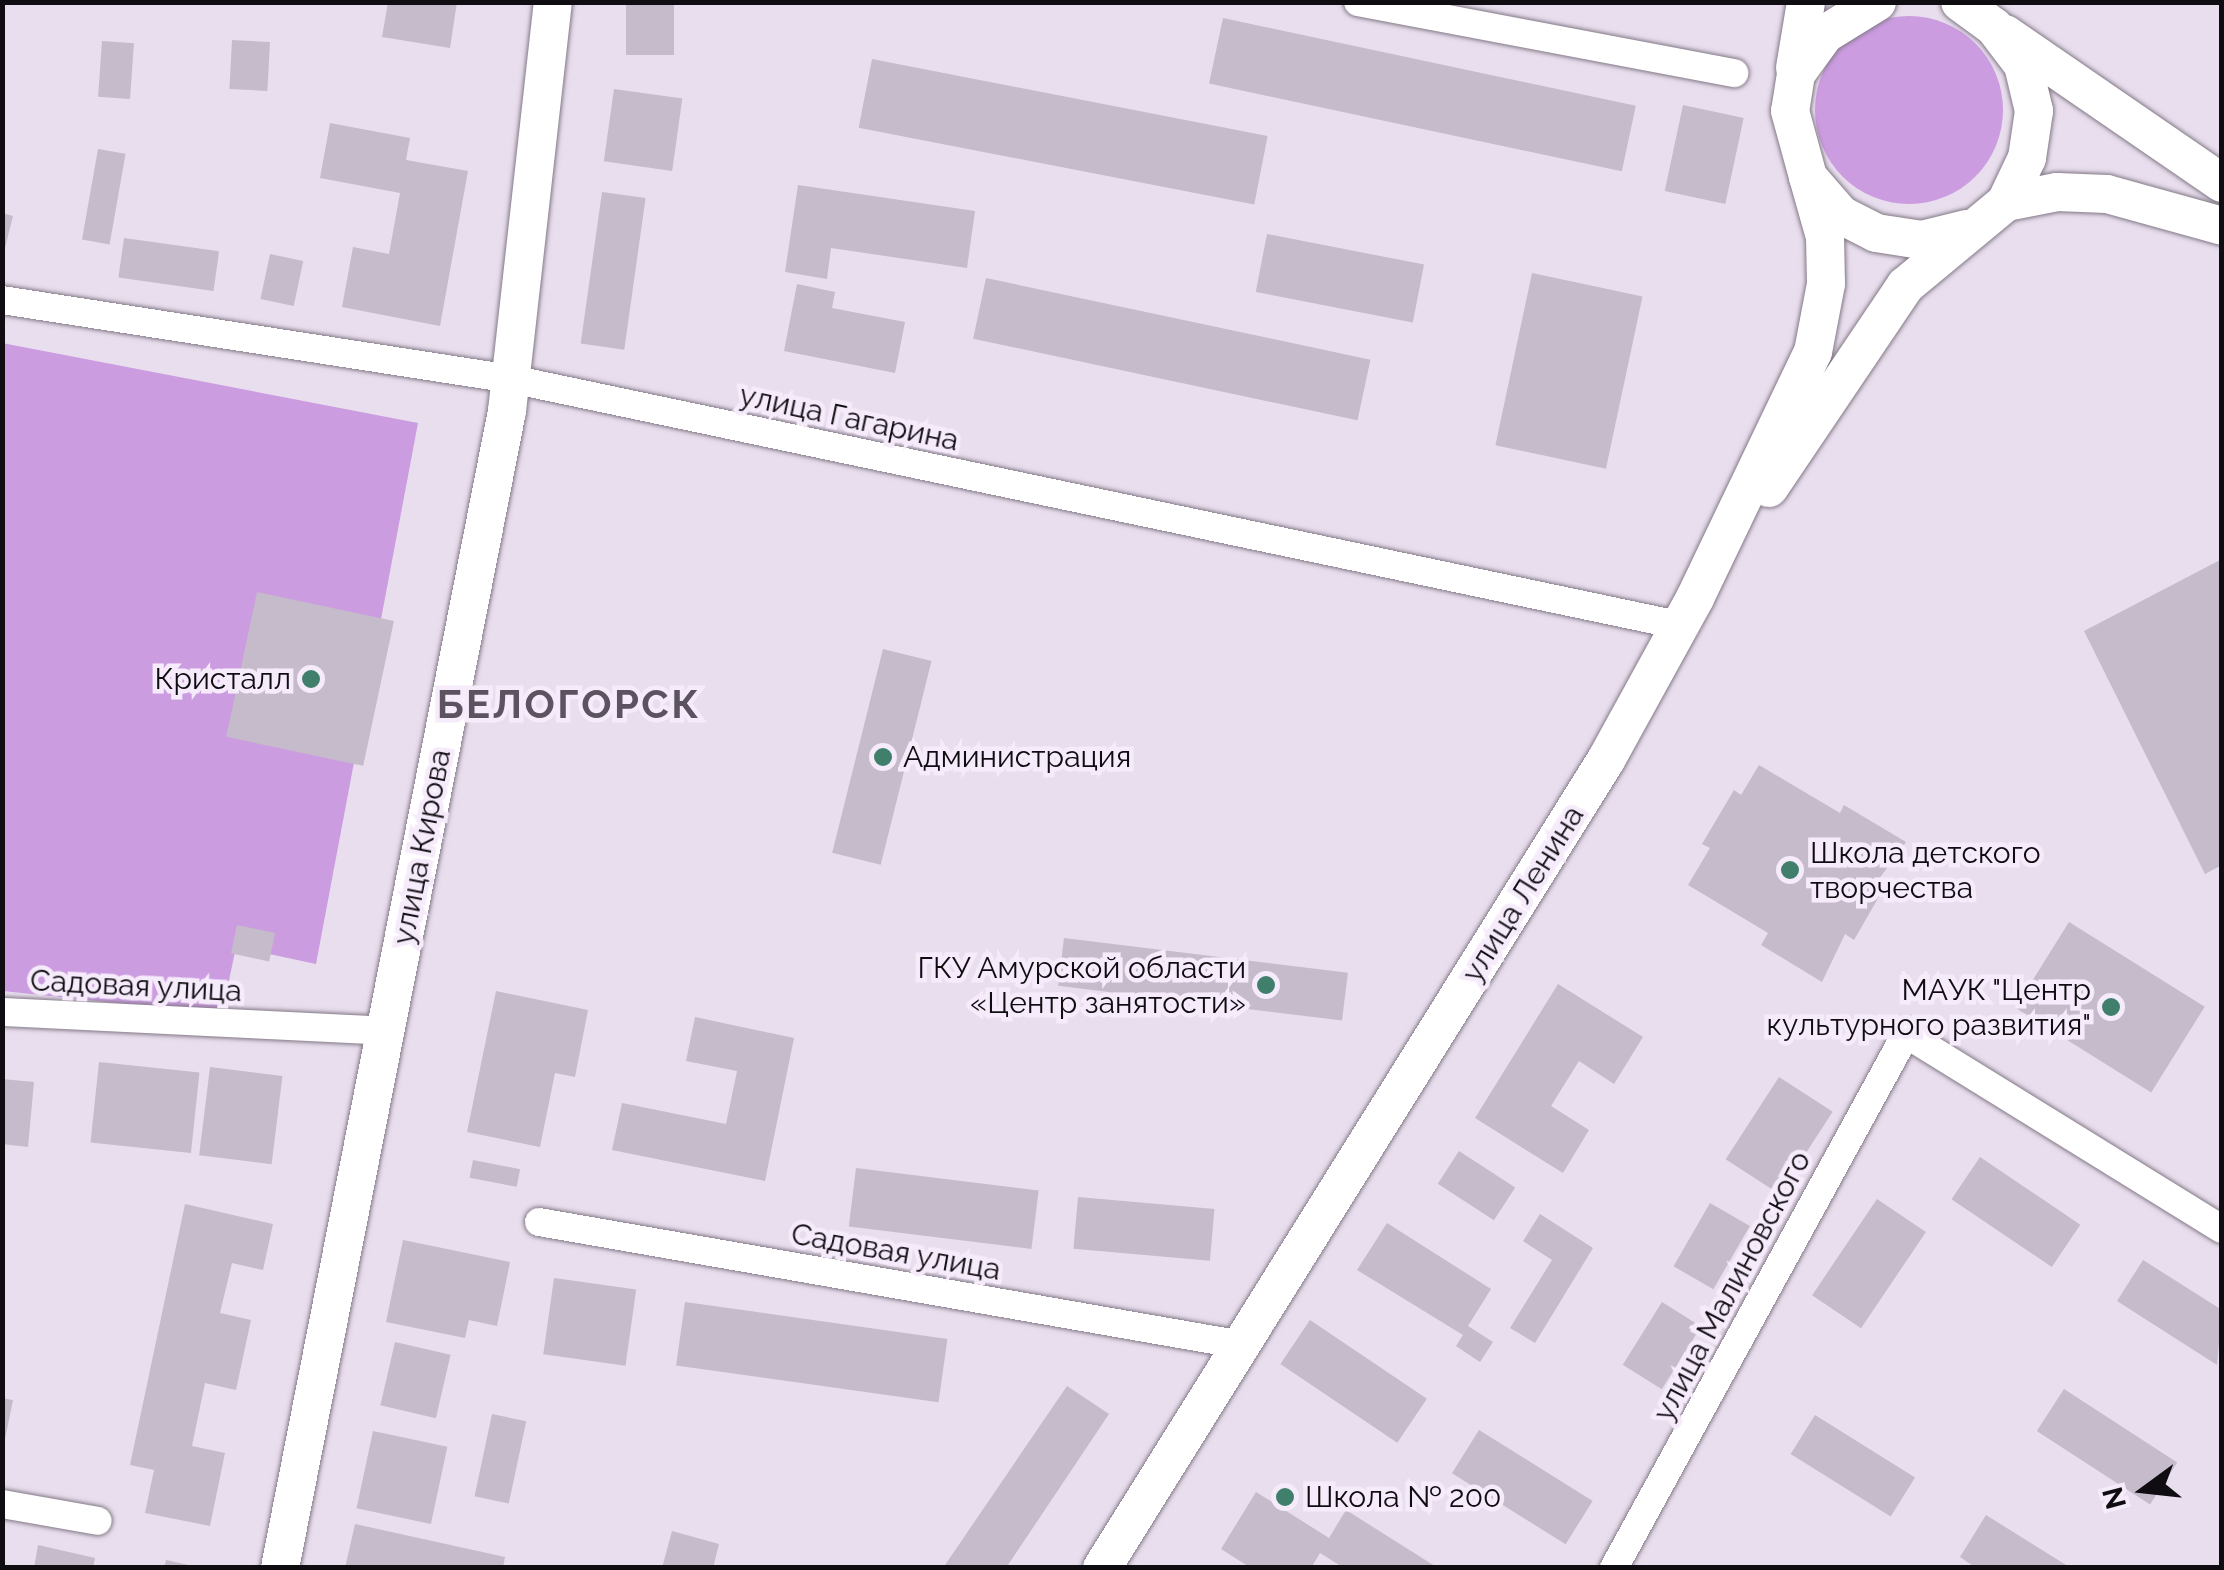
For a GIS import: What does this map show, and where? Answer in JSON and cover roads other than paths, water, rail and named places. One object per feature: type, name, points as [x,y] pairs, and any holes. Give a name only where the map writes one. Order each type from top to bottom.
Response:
[{"type":"street","name":"улица Кирова","points":[[280,1568],[511,379],[553,2]]},
{"type":"street","points":[[1358,2],[1734,73]]},
{"type":"street","points":[[1790,95],[1806,2]]},
{"type":"street","points":[[1790,95],[1825,34],[1877,2]]},
{"type":"street","points":[[1960,2],[2222,184]]},
{"type":"street","points":[[1994,28],[2023,66],[2034,111],[2027,158],[2006,202]]},
{"type":"street","name":"улица Ленина","points":[[1102,1568],[1606,760],[1686,612],[1813,352],[1826,284],[1825,238],[1790,95]]},
{"type":"street","points":[[1808,177],[1841,215],[1876,232],[1922,240],[1968,229]]},
{"type":"street","points":[[1686,612],[1905,286],[1968,229],[2006,202],[2057,192],[2106,194],[2222,226]]},
{"type":"street","name":"улица Гагарина","points":[[2,300],[511,379],[1686,612]]},
{"type":"street","name":"Садовая улица","points":[[2,1012],[386,1031]]},
{"type":"street","name":"улица Малиновского","points":[[1614,1568],[1906,1034],[2222,1229]]},
{"type":"street","name":"Садовая улица","points":[[539,1222],[1242,1345]]},
{"type":"street","points":[[2,1504],[98,1521]]},
{"type":"place","name":"Кристалл","points":[[311,679]]},
{"type":"place","name":"Администрация","points":[[883,757]]},
{"type":"place","name":"Школа детского творчества","points":[[1790,870]]},
{"type":"place","name":"ГКУ Амурской области «Центр занятости»","points":[[1266,985]]},
{"type":"place","name":"МАУК \"Центр культурного развития\"","points":[[2111,1007]]},
{"type":"place","name":"Школа № 200","points":[[1285,1497]]},
{"type":"district","name":"БЕЛОГОРСК","points":[[569,704]]}]
